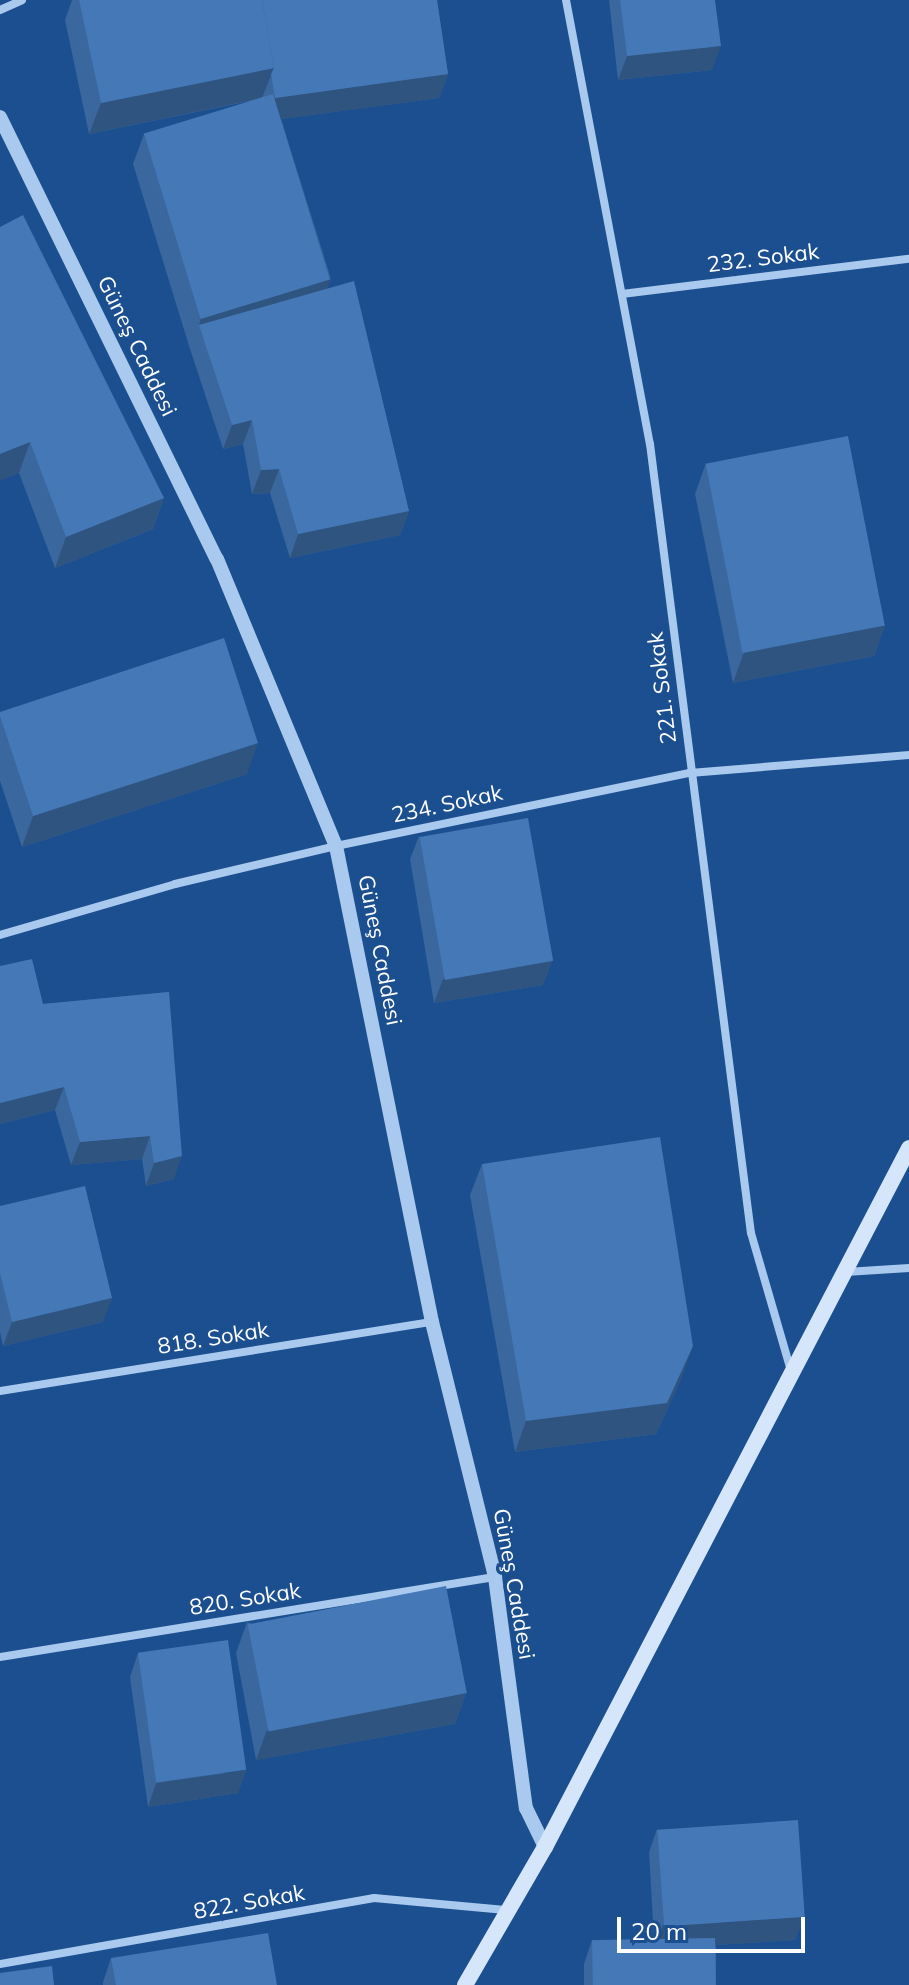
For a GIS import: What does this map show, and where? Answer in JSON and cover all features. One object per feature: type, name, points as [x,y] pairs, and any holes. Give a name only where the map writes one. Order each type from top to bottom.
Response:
[{"type":"main road","points":[[465,1985],[505,1910],[545,1847],[909,1148]]},
{"type":"street","points":[[0,10],[22,0]]},
{"type":"street","name":"221. Sokak","points":[[566,0],[650,444],[751,1233],[791,1371]]},
{"type":"street","name":"Güneş Caddesi","points":[[0,117],[217,559],[336,846],[432,1322],[495,1577],[526,1808],[545,1847]]},
{"type":"street","name":"232. Sokak","points":[[622,294],[909,259]]},
{"type":"street","name":"234. Sokak","points":[[0,935],[175,884],[336,846],[690,773],[909,755]]},
{"type":"street","points":[[843,1272],[909,1268]]},
{"type":"street","name":"818. Sokak","points":[[0,1391],[432,1322]]},
{"type":"street","name":"820. Sokak","points":[[0,1657],[495,1577]]},
{"type":"street","name":"822. Sokak","points":[[0,1964],[374,1898],[505,1910]]},
{"type":"building","points":[[79,0],[262,0],[274,68],[101,103]]},
{"type":"building","points":[[262,0],[437,0],[448,74],[275,98],[271,74],[274,68]]},
{"type":"building","points":[[620,0],[715,0],[721,46],[627,56]]},
{"type":"building","points":[[273,94],[330,280],[201,319],[144,133]]},
{"type":"building","points":[[23,215],[164,498],[66,537],[30,442],[0,454],[0,227]]},
{"type":"building","points":[[354,281],[409,511],[298,534],[279,469],[261,470],[252,420],[232,425],[199,325]]},
{"type":"building","points":[[848,436],[885,625],[742,653],[706,464]]},
{"type":"building","points":[[224,638],[258,743],[33,816],[0,712]]},
{"type":"building","points":[[528,818],[553,961],[445,980],[420,837]]},
{"type":"building","points":[[32,959],[43,1004],[169,992],[182,1156],[154,1163],[150,1136],[80,1142],[64,1087],[0,1103],[0,966]]},
{"type":"building","points":[[660,1137],[693,1346],[667,1403],[526,1421],[482,1164]]},
{"type":"building","points":[[85,1186],[112,1298],[12,1322],[0,1273],[0,1206]]},
{"type":"building","points":[[446,1586],[467,1693],[269,1732],[248,1625]]},
{"type":"building","points":[[228,1640],[246,1770],[156,1782],[138,1653]]},
{"type":"building","points":[[798,1820],[805,1917],[664,1927],[657,1830]]},
{"type":"building","points":[[268,1933],[277,1985],[116,1985],[111,1958]]},
{"type":"building","points":[[715,1938],[716,1985],[593,1985],[592,1940]]},
{"type":"building","points":[[52,1966],[54,1985],[0,1985],[0,1973]]}]
